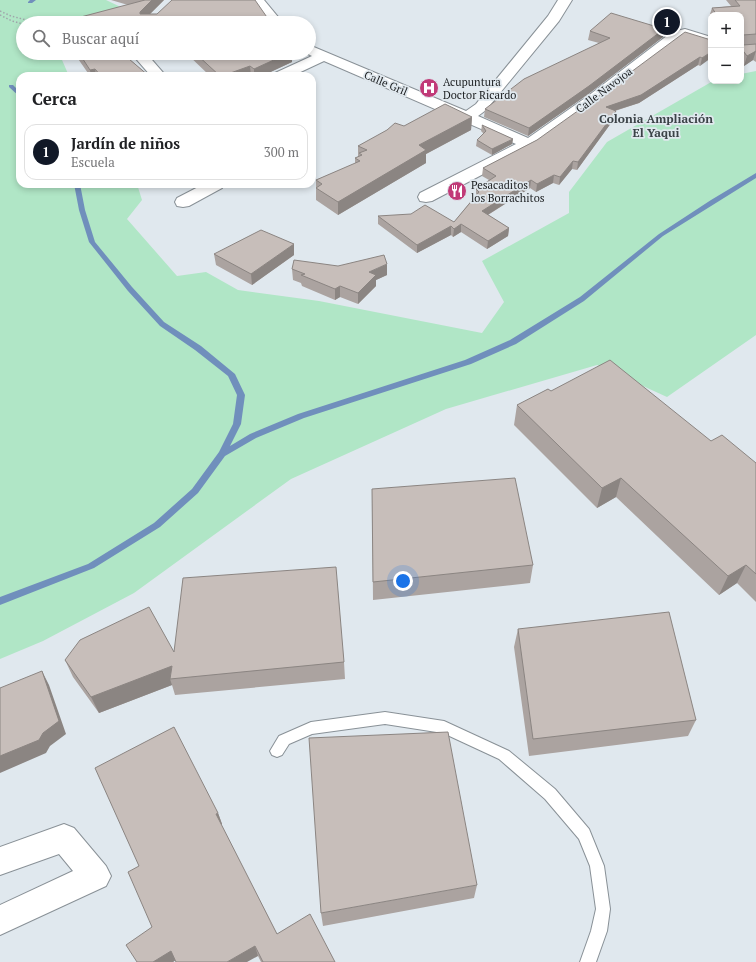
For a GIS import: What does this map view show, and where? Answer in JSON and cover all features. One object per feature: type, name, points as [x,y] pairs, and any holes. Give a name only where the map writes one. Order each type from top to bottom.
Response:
[{"type":"street","points":[[257,0],[270,16]]},
{"type":"street","points":[[468,117],[481,107],[554,18],[565,0]]},
{"type":"street","name":"Calle Navojoa","points":[[426,197],[529,144],[593,99],[677,35],[685,33],[708,41]]},
{"type":"street","name":"Calle Gril","points":[[316,52],[529,144]]},
{"type":"street","points":[[316,59],[323,56]]},
{"type":"street","points":[[144,60],[155,72]]},
{"type":"street","points":[[289,72],[314,60]]},
{"type":"street","points":[[183,202],[209,188]]},
{"type":"street","points":[[0,861],[64,838],[96,876],[0,920]]},
{"type":"lane","points":[[277,751],[284,740],[311,728],[385,718],[444,727],[504,755],[550,794],[584,834],[597,866],[603,909],[599,931],[588,962]]},
{"type":"path","points":[[0,11],[16,17]]},
{"type":"path","points":[[0,15],[16,22]]},
{"type":"green space","points":[[0,0],[106,0],[127,10],[111,16],[16,16],[16,60],[62,60],[67,72],[16,72],[16,188],[138,188],[142,200],[127,219],[177,276],[206,272],[238,290],[319,301],[482,333],[504,302],[482,261],[569,213],[569,192],[607,142],[708,84],[744,84],[744,73],[756,71],[756,335],[667,397],[597,365],[446,409],[291,479],[134,593],[43,641],[0,659]]},
{"type":"building","points":[[145,0],[152,0],[140,12],[140,14],[157,14],[172,0],[255,0],[266,16],[84,16]]},
{"type":"building","points":[[735,0],[756,0],[756,34],[744,35],[744,12],[715,12],[712,8],[740,6]]},
{"type":"building","points":[[611,13],[664,29],[589,86],[529,128],[485,109],[524,79],[610,38],[590,31]]},
{"type":"building","points":[[685,32],[708,39],[708,54],[702,58],[700,57],[641,95],[606,107],[616,111],[578,162],[573,161],[560,177],[554,175],[537,184],[531,180],[482,211],[509,228],[488,241],[461,224],[454,229],[451,226],[417,245],[378,216],[411,214],[425,205],[454,222],[479,192],[476,189],[496,176],[483,168],[537,140]]},
{"type":"building","points":[[756,44],[756,51],[747,56],[744,52],[744,45]]},
{"type":"building","points":[[84,60],[130,60],[144,72],[98,72],[95,69],[90,70]]},
{"type":"building","points":[[203,60],[274,60],[254,69],[250,66],[233,72],[216,72]]},
{"type":"building","points":[[445,104],[472,117],[419,145],[426,150],[338,202],[316,188],[322,184],[316,180],[360,161],[355,158],[362,155],[359,153],[367,150],[358,146],[387,130],[395,123],[404,126]]},
{"type":"building","points":[[482,125],[513,139],[492,149],[477,140],[486,131]]},
{"type":"building","points":[[261,230],[294,244],[251,274],[214,254]]},
{"type":"building","points":[[384,255],[387,264],[369,272],[376,275],[358,293],[340,286],[335,289],[301,275],[305,274],[292,269],[294,260],[338,266]]},
{"type":"building","points":[[610,360],[711,441],[722,435],[756,463],[756,574],[746,565],[728,576],[621,478],[602,488],[517,405],[548,389],[551,391]]},
{"type":"building","points":[[515,478],[533,565],[373,582],[372,489]]},
{"type":"building","points":[[336,567],[344,662],[170,679],[172,666],[91,697],[65,660],[80,640],[149,607],[174,652],[183,578]]},
{"type":"building","points":[[669,612],[696,720],[533,739],[518,629]]},
{"type":"building","points":[[42,671],[59,721],[43,733],[39,740],[0,756],[0,688]]},
{"type":"building","points":[[174,727],[277,934],[310,914],[335,962],[263,962],[255,946],[227,962],[176,962],[171,951],[153,962],[137,962],[126,945],[152,927],[128,872],[139,866],[95,768]]},
{"type":"building","points":[[448,732],[477,885],[321,913],[309,738]]},
{"type":"waterway","points":[[30,2],[34,0]]},
{"type":"waterway","points":[[11,86],[16,91]]},
{"type":"waterway","points":[[222,454],[253,436],[301,416],[468,362],[513,342],[582,299],[661,235],[756,175]]},
{"type":"waterway","points":[[78,188],[82,210],[92,242],[130,289],[162,324],[198,348],[231,374],[241,395],[237,424],[222,454]]},
{"type":"waterway","points":[[0,601],[91,566],[157,525],[195,491],[222,454]]},
{"type":"place","name":"Jardín de niños","points":[[667,22]]},
{"type":"place","name":"Acupuntura Doctor Ricardo","points":[[429,88]]},
{"type":"place","name":"Pesacaditos los Borrachitos","points":[[457,191]]},
{"type":"district","name":"Colonia Ampliación El Yaqui","points":[[656,126]]}]
